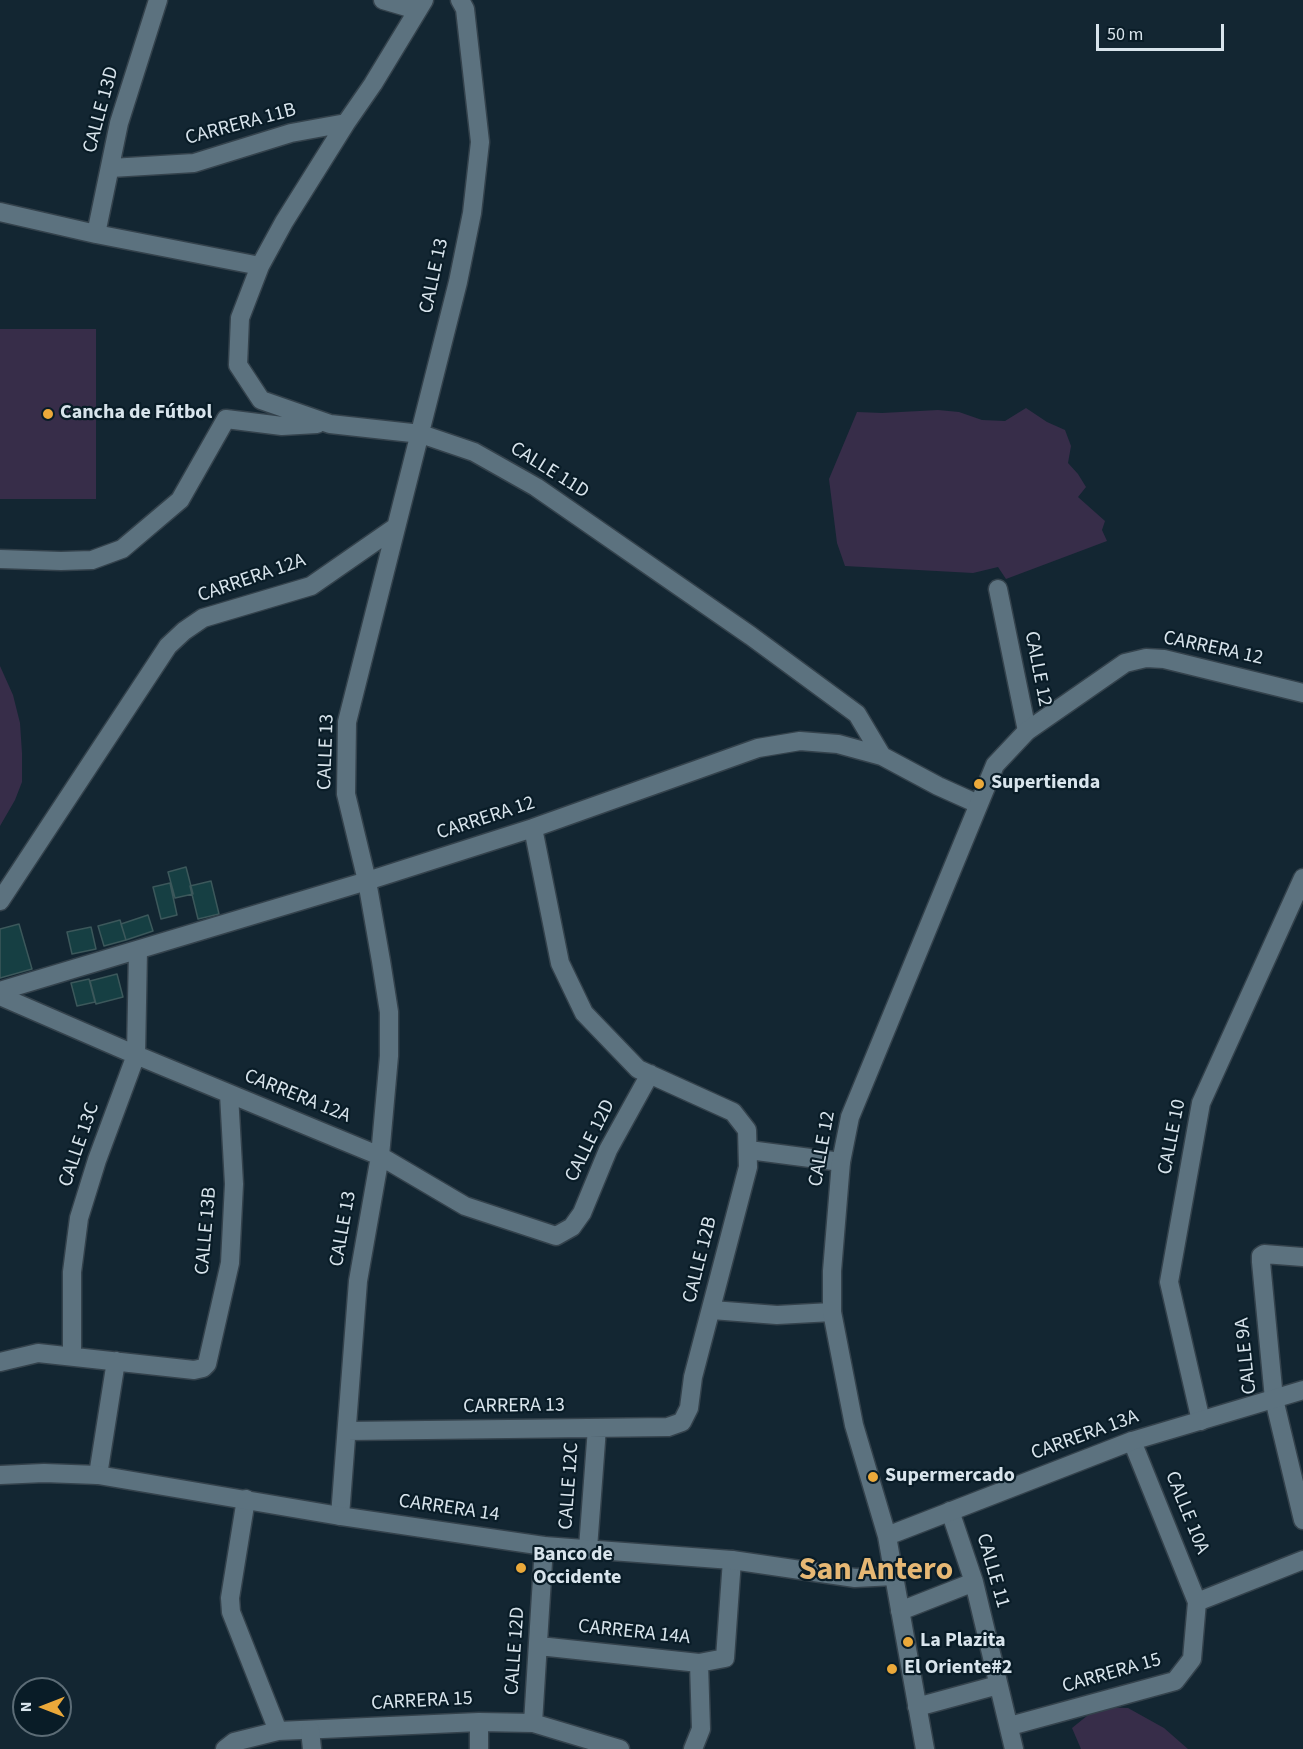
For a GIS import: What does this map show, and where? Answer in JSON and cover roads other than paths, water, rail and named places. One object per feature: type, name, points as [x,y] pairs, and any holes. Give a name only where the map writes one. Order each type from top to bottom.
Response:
[{"type":"street","name":"CALLE 13D","points":[[96,234],[119,123],[158,0]]},
{"type":"street","points":[[383,0],[421,5]]},
{"type":"street","name":"CALLE 13","points":[[340,1516],[358,1281],[380,1156],[388,1056],[388,1012],[367,881],[346,794],[347,722],[458,282],[472,213],[480,142],[465,9],[460,0]]},
{"type":"street","name":"CALLE 11D","points":[[421,5],[284,222],[260,266],[240,318],[238,365],[261,400],[330,423],[420,434],[474,452],[536,487],[751,636],[857,714],[882,756]]},
{"type":"street","name":"CARRERA 11B","points":[[111,168],[194,163],[291,133],[346,123]]},
{"type":"street","points":[[0,212],[96,234],[260,266]]},
{"type":"street","points":[[0,559],[92,560],[122,549],[180,500],[226,419],[282,426],[330,423]]},
{"type":"street","name":"CARRERA 12A","points":[[0,900],[168,646],[184,631],[204,618],[311,586],[396,527]]},
{"type":"street","name":"CALLE 12","points":[[925,1749],[887,1536],[854,1425],[832,1312],[832,1270],[841,1162],[849,1117],[995,765],[1027,731],[998,589]]},
{"type":"street","name":"CARRERA 12","points":[[1027,731],[1125,663],[1146,658],[1190,664],[1303,693]]},
{"type":"street","name":"CARRERA 12","points":[[0,990],[367,881],[533,828],[758,748],[800,741],[838,744],[882,756],[978,804]]},
{"type":"street","points":[[533,828],[560,963],[584,1013],[638,1069],[650,1074]]},
{"type":"street","name":"CALLE 10","points":[[1201,1420],[1169,1282],[1201,1103],[1303,878]]},
{"type":"street","name":"CALLE 13C","points":[[72,1356],[72,1272],[79,1218],[97,1160],[136,1055],[138,950]]},
{"type":"street","name":"CARRERA 12A","points":[[0,996],[380,1156],[465,1206],[556,1236],[572,1227]]},
{"type":"street","name":"CALLE 12B","points":[[650,1074],[733,1112],[747,1130],[749,1150],[748,1167],[693,1377],[689,1408],[682,1422]]},
{"type":"street","name":"CALLE 12D","points":[[572,1227],[582,1213],[608,1150],[650,1074]]},
{"type":"street","name":"CALLE 13B","points":[[116,1361],[194,1370],[203,1368],[207,1364],[230,1263],[234,1184],[229,1094]]},
{"type":"street","points":[[749,1150],[841,1162]]},
{"type":"street","name":"CALLE 9A","points":[[1303,1257],[1261,1256],[1274,1399],[1303,1520]]},
{"type":"street","points":[[712,1310],[777,1315],[832,1312]]},
{"type":"street","points":[[0,1362],[38,1353],[116,1361],[98,1475]]},
{"type":"street","name":"CARRERA 13A","points":[[887,1536],[1132,1441],[1303,1390]]},
{"type":"street","name":"CARRERA 13","points":[[347,1431],[668,1427],[682,1422]]},
{"type":"street","name":"CALLE 12C","points":[[588,1548],[597,1428]]},
{"type":"street","name":"CALLE 10A","points":[[1132,1441],[1197,1602]]},
{"type":"street","name":"CARRERA 14","points":[[0,1475],[44,1473],[98,1475],[340,1516],[544,1546],[732,1560],[855,1578],[894,1576]]},
{"type":"street","points":[[246,1500],[230,1598],[231,1612],[278,1731]]},
{"type":"street","name":"CALLE 11","points":[[950,1511],[974,1582],[1014,1749]]},
{"type":"street","name":"CALLE 12D","points":[[533,1723],[544,1546]]},
{"type":"street","name":"CARRERA 14A","points":[[539,1646],[699,1663],[724,1658],[732,1560]]},
{"type":"street","points":[[1197,1602],[1303,1560]]},
{"type":"street","points":[[900,1611],[974,1582]]},
{"type":"street","name":"CARRERA 15","points":[[1010,1726],[1175,1681],[1192,1659],[1197,1602]]},
{"type":"street","points":[[693,1749],[701,1729],[699,1663]]},
{"type":"street","points":[[917,1707],[998,1685]]},
{"type":"street","points":[[479,1722],[479,1749]]},
{"type":"street","name":"CARRERA 15","points":[[225,1748],[234,1742],[278,1731],[479,1722],[533,1723],[620,1749]]},
{"type":"street","points":[[310,1730],[312,1749]]},
{"type":"place","name":"Cancha de Fútbol","points":[[48,414]]},
{"type":"place","name":"Supertienda","points":[[979,784]]},
{"type":"place","name":"Supermercado","points":[[873,1477]]},
{"type":"place","name":"Banco de Occidente","points":[[521,1568]]},
{"type":"place","name":"La Plazita","points":[[908,1642]]},
{"type":"place","name":"El Oriente#2","points":[[892,1669]]},
{"type":"district","name":"San Antero","points":[[876,1572]]}]
